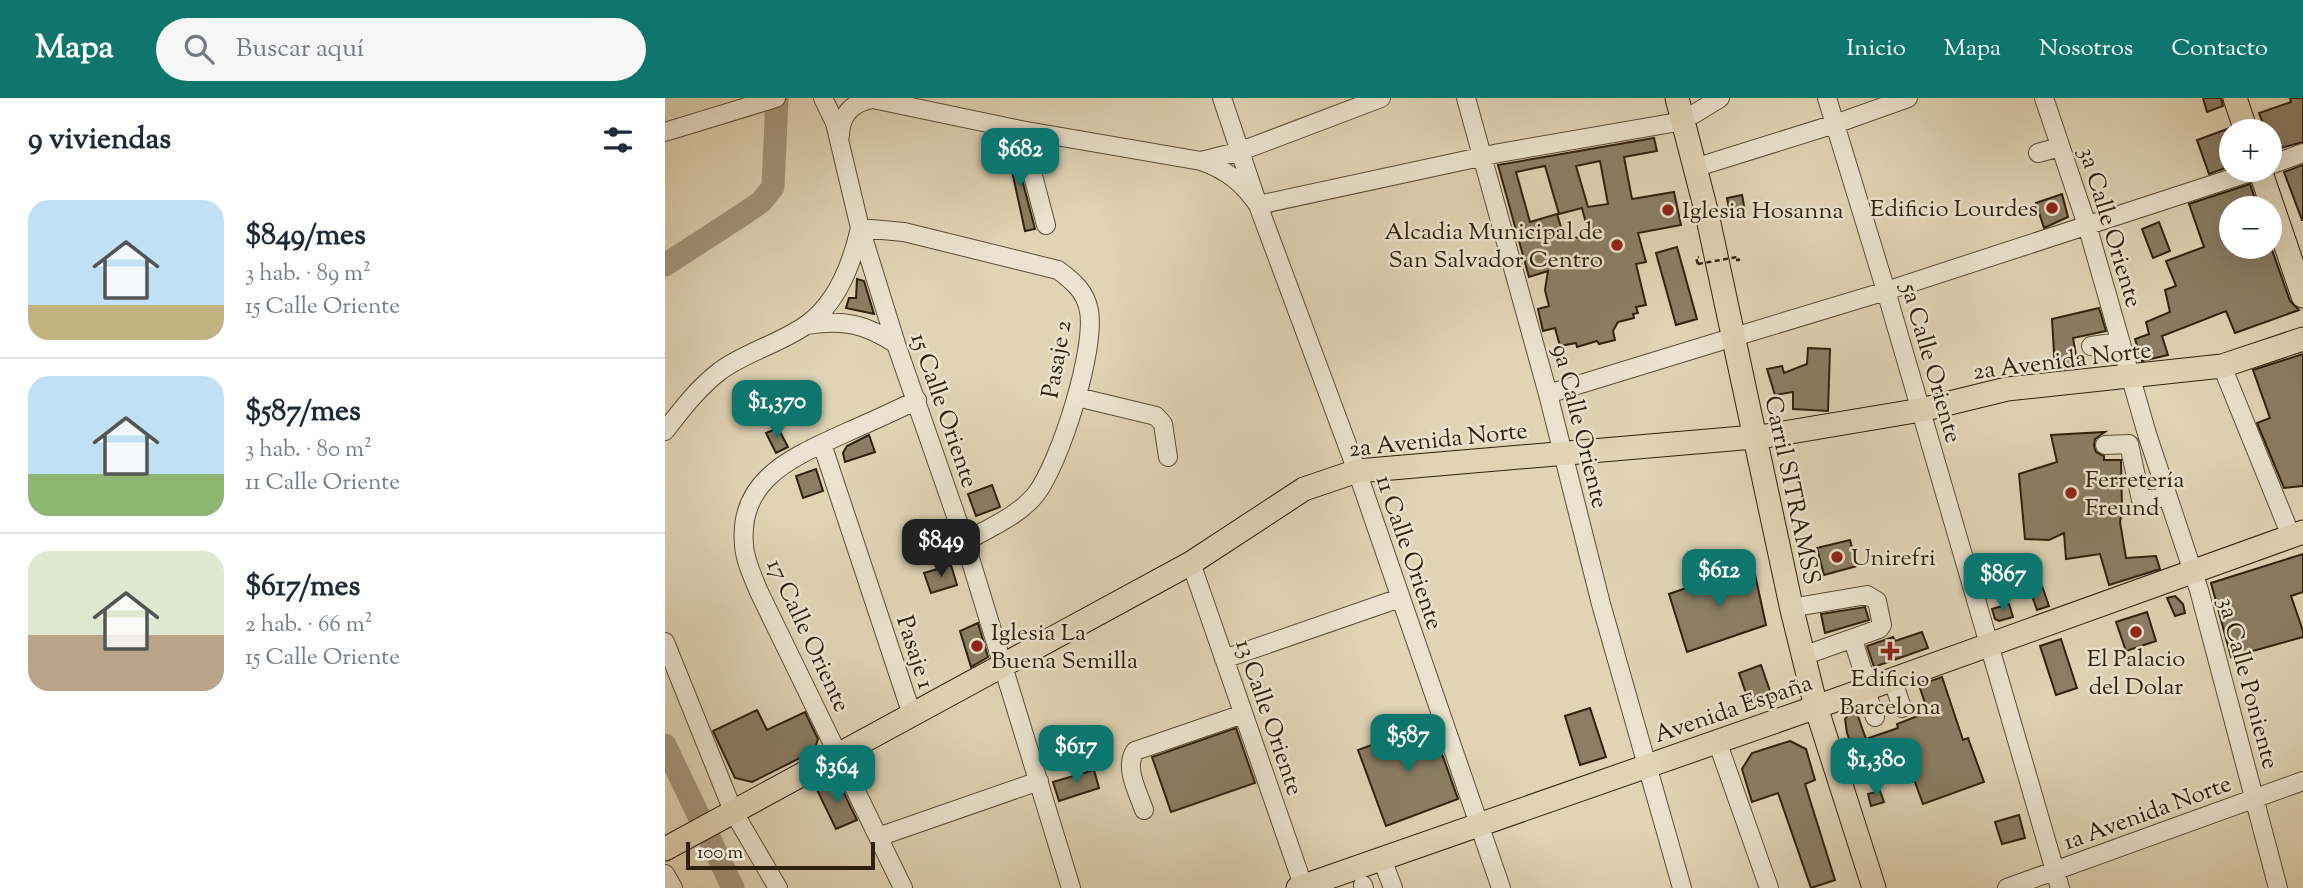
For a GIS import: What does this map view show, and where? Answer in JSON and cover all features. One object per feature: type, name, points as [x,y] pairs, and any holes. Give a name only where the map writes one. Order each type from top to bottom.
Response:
[{"type":"main road","points":[[1665,98],[1685,112],[1707,164],[1744,334],[1754,437],[1780,614],[1884,888]]},
{"type":"main road","name":"Carril SITRAMSS","points":[[1677,98],[1707,214],[1754,437]]},
{"type":"main road","points":[[2235,98],[2242,119]]},
{"type":"main road","points":[[1685,112],[1721,341],[1754,437],[1814,652],[1816,707],[1861,888]]},
{"type":"main road","points":[[2263,182],[2298,263],[2303,296]]},
{"type":"main road","name":"2a Avenida Norte","points":[[670,846],[1191,563],[1304,489],[1357,471],[1754,437],[1921,410],[2007,389],[2130,378],[2222,366],[2303,339]]},
{"type":"main road","name":"Avenida España","points":[[1302,887],[1816,707],[2297,534]]},
{"type":"main road","points":[[1816,707],[1874,888]]},
{"type":"street","points":[[665,132],[724,103],[752,105],[776,98]]},
{"type":"street","name":"15 Calle Oriente","points":[[823,98],[835,123],[860,228],[896,344],[1005,666],[1071,888]]},
{"type":"street","points":[[835,123],[837,98]]},
{"type":"street","points":[[870,98],[1021,130],[1201,161],[1219,167],[1235,177],[1258,205],[1685,112],[1720,98]]},
{"type":"street","name":"15 Calle Oriente","points":[[841,147],[840,130],[845,116],[858,103],[870,98]]},
{"type":"street","name":"11 Calle Oriente","points":[[1222,98],[1258,205],[1357,471],[1501,888]]},
{"type":"street","points":[[1201,161],[1241,151],[1338,106],[1381,98]]},
{"type":"street","name":"9a Calle Oriente","points":[[1466,98],[1548,394],[1601,604],[1682,888]]},
{"type":"street","name":"5a Calle Oriente","points":[[1827,98],[1886,291],[2057,880]]},
{"type":"street","points":[[1707,164],[1908,98]]},
{"type":"street","name":"3a Calle Oriente","points":[[2044,98],[2087,225],[2147,434],[2193,572]]},
{"type":"street","points":[[1021,130],[1046,225]]},
{"type":"street","points":[[2038,153],[2060,147]]},
{"type":"street","points":[[2282,161],[2303,153]]},
{"type":"street","points":[[1744,334],[1886,291],[2221,182]]},
{"type":"street","points":[[665,431],[690,397],[721,371],[807,325],[827,304],[842,281],[854,255],[860,228]]},
{"type":"street","name":"Pasaje 2","points":[[860,228],[904,232],[1058,270],[1073,281],[1084,295],[1091,330],[1077,397],[1055,461],[1035,496],[1009,516],[965,542]]},
{"type":"street","points":[[807,325],[830,321],[854,323],[876,331],[896,344]]},
{"type":"street","points":[[1548,394],[1721,341]]},
{"type":"street","points":[[2091,346],[2120,342]]},
{"type":"street","points":[[2222,366],[2297,534]]},
{"type":"street","points":[[1077,397],[1156,416],[1163,425],[1167,457]]},
{"type":"street","name":"17 Calle Oriente","points":[[903,888],[759,592],[744,547],[744,522],[752,498],[762,482],[776,469],[821,444],[917,400]]},
{"type":"street","points":[[2147,434],[2127,437],[2141,500],[2168,496]]},
{"type":"street","name":"Pasaje 1","points":[[821,444],[912,715]]},
{"type":"street","points":[[2105,445],[2129,444]]},
{"type":"street","name":"13 Calle Oriente","points":[[1191,563],[1302,887]]},
{"type":"street","name":"3a Calle Poniente","points":[[2193,572],[2278,888]]},
{"type":"street","points":[[1802,606],[1867,594],[1877,601],[1882,625],[1879,629],[1814,652]]},
{"type":"street","points":[[1224,659],[1400,598]]},
{"type":"street","points":[[1853,640],[1875,718]]},
{"type":"street","points":[[665,642],[725,816],[778,888]]},
{"type":"street","points":[[1892,678],[1902,708]]},
{"type":"street","points":[[1144,810],[1130,768],[1130,759],[1135,751],[1243,714]]},
{"type":"street","points":[[1717,741],[1769,888]]},
{"type":"street","points":[[879,837],[1039,781]]},
{"type":"street","name":"1a Avenida Norte","points":[[2007,888],[2057,880],[2303,781]]},
{"type":"street","points":[[1382,859],[1393,888]]},
{"type":"street","points":[[665,874],[673,888]]},
{"type":"path","points":[[1697,264],[1737,257],[1739,260],[1736,261],[1733,250]]},
{"type":"building","points":[[2203,98],[2221,98],[2223,106],[2207,112]]},
{"type":"building","points":[[2290,98],[2303,98],[2303,142],[2282,148],[2282,119],[2261,119],[2259,113],[2291,102]]},
{"type":"building","points":[[2219,132],[2219,170],[2209,174],[2197,140]]},
{"type":"building","points":[[1654,138],[1657,151],[1624,157],[1632,199],[1674,192],[1681,225],[1638,233],[1646,262],[1636,264],[1646,305],[1636,307],[1638,313],[1633,314],[1634,318],[1618,322],[1613,331],[1615,340],[1599,344],[1597,341],[1577,347],[1576,343],[1560,346],[1555,328],[1543,331],[1538,309],[1549,306],[1545,290],[1548,271],[1529,277],[1498,165]],"holes":[[[1600,161],[1608,204],[1588,207],[1576,166]],[[1545,166],[1559,214],[1582,208],[1589,235],[1565,240],[1557,214],[1530,222],[1516,172]]]},
{"type":"building","points":[[1005,139],[1012,141],[1035,229],[1025,231]]},
{"type":"building","points":[[2303,165],[2303,220],[2302,220],[2284,172]]},
{"type":"building","points":[[2250,184],[2254,196],[2219,196],[2219,259],[2275,259],[2290,301],[2299,310],[2235,333],[2226,311],[2162,336],[2168,355],[2142,361],[2135,339],[2149,334],[2146,322],[2170,312],[2165,290],[2176,286],[2166,261],[2204,247],[2189,204]]},
{"type":"building","name":"Edificio Lourdes","points":[[2062,194],[2068,217],[2044,228],[2036,203]]},
{"type":"building","points":[[1742,195],[1745,211],[1730,214],[1727,198]]},
{"type":"building","points":[[2159,222],[2170,251],[2153,258],[2142,229]]},
{"type":"building","points":[[1677,247],[1697,319],[1676,325],[1656,253]]},
{"type":"building","points":[[857,279],[864,281],[874,314],[846,308],[849,298],[856,298]]},
{"type":"building","points":[[2099,308],[2106,331],[2073,338],[2078,367],[2055,370],[2052,319]]},
{"type":"building","points":[[1808,348],[1830,349],[1828,411],[1793,409],[1793,392],[1775,395],[1767,369],[1782,366],[1784,373],[1807,364]]},
{"type":"building","points":[[2303,354],[2303,486],[2284,488],[2257,423],[2270,418],[2253,370]]},
{"type":"building","points":[[778,428],[788,447],[776,453],[766,433]]},
{"type":"building","name":"Ferretería Freund","points":[[2105,432],[2095,439],[2094,446],[2096,452],[2104,456],[2104,460],[2121,460],[2120,522],[2126,558],[2156,556],[2160,569],[2109,585],[2100,554],[2066,559],[2064,533],[2049,540],[2025,539],[2019,474],[2057,462],[2051,435]]},
{"type":"building","points":[[869,435],[875,452],[845,462],[843,453],[847,446]]},
{"type":"building","points":[[816,469],[823,491],[803,498],[796,476]]},
{"type":"building","points":[[992,485],[1000,507],[976,516],[968,494]]},
{"type":"building","name":"Unirefri","points":[[1850,540],[1857,566],[1824,575],[1817,548]]},
{"type":"building","points":[[2303,554],[2303,592],[2291,596],[2303,637],[2231,657],[2211,583]]},
{"type":"building","points":[[951,565],[957,585],[931,593],[924,573]]},
{"type":"building","points":[[1753,565],[1766,625],[1687,652],[1669,594]]},
{"type":"building","points":[[2042,586],[2049,606],[2037,610],[2030,590]]},
{"type":"building","points":[[2175,596],[2183,604],[2185,613],[2175,616],[2167,598]]},
{"type":"building","points":[[2009,604],[2013,617],[1999,621],[1995,619],[1992,609]]},
{"type":"building","points":[[1865,607],[1869,620],[1825,633],[1821,614]]},
{"type":"building","name":"El Palacio del Dolar","points":[[2147,612],[2156,641],[2126,651],[2116,622]]},
{"type":"building","name":"Iglesia La Buena Semilla","points":[[978,623],[988,657],[971,667],[960,631]]},
{"type":"building","points":[[1922,632],[1928,648],[1874,667],[1867,646],[1893,637],[1895,641]]},
{"type":"building","points":[[2061,639],[2077,688],[2056,695],[2040,646]]},
{"type":"building","points":[[1761,665],[1772,697],[1750,705],[1739,673]]},
{"type":"building","points":[[1942,677],[1963,740],[1968,738],[1984,782],[1923,804],[1905,755],[1861,770],[1847,733],[1845,719],[1855,708],[1866,739],[1898,728],[1897,724],[1928,712],[1919,685]]},
{"type":"building","points":[[1590,708],[1606,757],[1580,765],[1565,716]]},
{"type":"building","points":[[757,710],[767,730],[805,712],[818,739],[814,751],[752,782],[735,778],[713,731]]},
{"type":"building","points":[[1431,723],[1458,799],[1386,826],[1358,750]]},
{"type":"building","points":[[1236,728],[1255,783],[1171,812],[1152,757]]},
{"type":"building","points":[[1790,741],[1806,749],[1815,780],[1805,784],[1835,880],[1811,888],[1778,793],[1752,802],[1742,769],[1752,753]]},
{"type":"building","points":[[1094,770],[1099,788],[1059,801],[1053,782]]},
{"type":"building","points":[[833,781],[839,783],[857,820],[836,829],[817,790]]},
{"type":"building","points":[[1880,791],[1884,802],[1871,806],[1868,794]]},
{"type":"building","points":[[2019,815],[2025,838],[2002,844],[1995,822]]},
{"type":"waterway","points":[[665,265],[761,202],[773,187],[777,98]]},
{"type":"waterway","points":[[665,745],[733,888]]},
{"type":"place","name":"Edificio Lourdes","points":[[2052,208]]},
{"type":"place","name":"Iglesia Hosanna","points":[[1668,210]]},
{"type":"place","name":"Alcadia Municipal de San Salvador Centro","points":[[1617,245]]},
{"type":"place","name":"Ferretería Freund","points":[[2071,493]]},
{"type":"place","name":"Unirefri","points":[[1837,557]]},
{"type":"place","name":"El Palacio del Dolar","points":[[2136,632]]},
{"type":"place","name":"Iglesia La Buena Semilla","points":[[977,646]]},
{"type":"place","name":"Edificio Barcelona","points":[[1890,651]]}]
